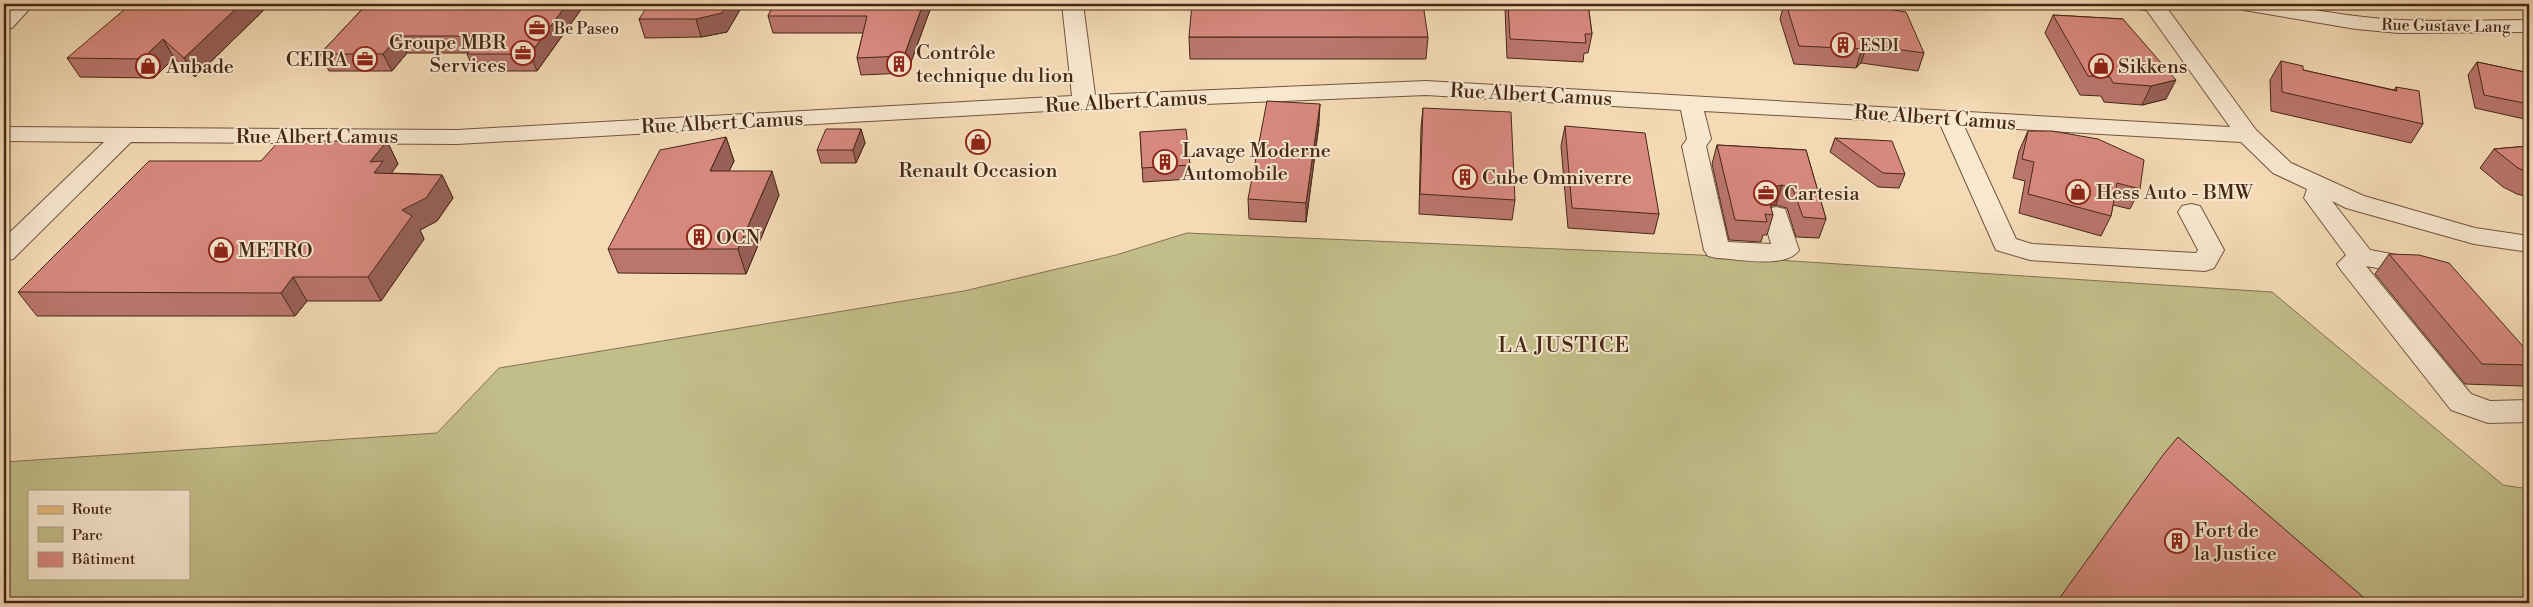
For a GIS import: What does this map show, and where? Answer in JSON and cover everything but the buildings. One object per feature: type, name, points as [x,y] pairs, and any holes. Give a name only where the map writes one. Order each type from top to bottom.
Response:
[{"type":"street","points":[[4,23],[23,4]]},
{"type":"street","points":[[1072,4],[1084,102]]},
{"type":"street","points":[[2149,4],[2248,134],[2282,168],[2320,188],[2355,202],[2474,236],[2529,244]]},
{"type":"street","name":"Rue Gustave Lang","points":[[2244,4],[2356,23],[2400,27],[2529,26]]},
{"type":"street","name":"Rue Albert Camus","points":[[4,134],[457,137],[1084,102],[1426,88],[2248,134]]},
{"type":"street","points":[[1691,102],[1699,139],[1694,146],[1717,250],[1781,253],[1786,250],[1776,215]]},
{"type":"street","points":[[1948,117],[2005,244],[2030,252],[2205,262],[2211,250],[2191,212]]},
{"type":"street","points":[[4,254],[125,135]]},
{"type":"street","points":[[2320,188],[2316,198],[2361,257]]},
{"type":"street","points":[[2440,273],[2432,269],[2361,257],[2350,264],[2461,402],[2488,412],[2529,411]]},
{"type":"green space","points":[[1187,233],[1699,255],[2272,292],[2503,485],[2529,489],[2529,603],[4,603],[4,462],[437,433],[499,368],[964,291],[1116,255]]},
{"type":"place","name":"Be Paseo","points":[[537,28]]},
{"type":"place","name":"ESDI","points":[[1843,45]]},
{"type":"place","name":"Groupe MBR Services","points":[[523,53]]},
{"type":"place","name":"CEIRA","points":[[365,59]]},
{"type":"place","name":"Contrôle technique du lion","points":[[899,64]]},
{"type":"place","name":"Aubade","points":[[148,66]]},
{"type":"place","name":"Sikkens","points":[[2101,66]]},
{"type":"place","name":"Renault Occasion","points":[[978,142]]},
{"type":"place","name":"Lavage Moderne Automobile","points":[[1165,162]]},
{"type":"place","name":"Cube Omniverre","points":[[1465,177]]},
{"type":"place","name":"Hess Auto - BMW","points":[[2078,192]]},
{"type":"place","name":"Cartesia","points":[[1766,193]]},
{"type":"place","name":"OCN","points":[[699,237]]},
{"type":"place","name":"METRO","points":[[221,250]]},
{"type":"place","name":"Fort de la Justice","points":[[2177,541]]},
{"type":"district","name":"LA JUSTICE","points":[[1564,345]]}]
